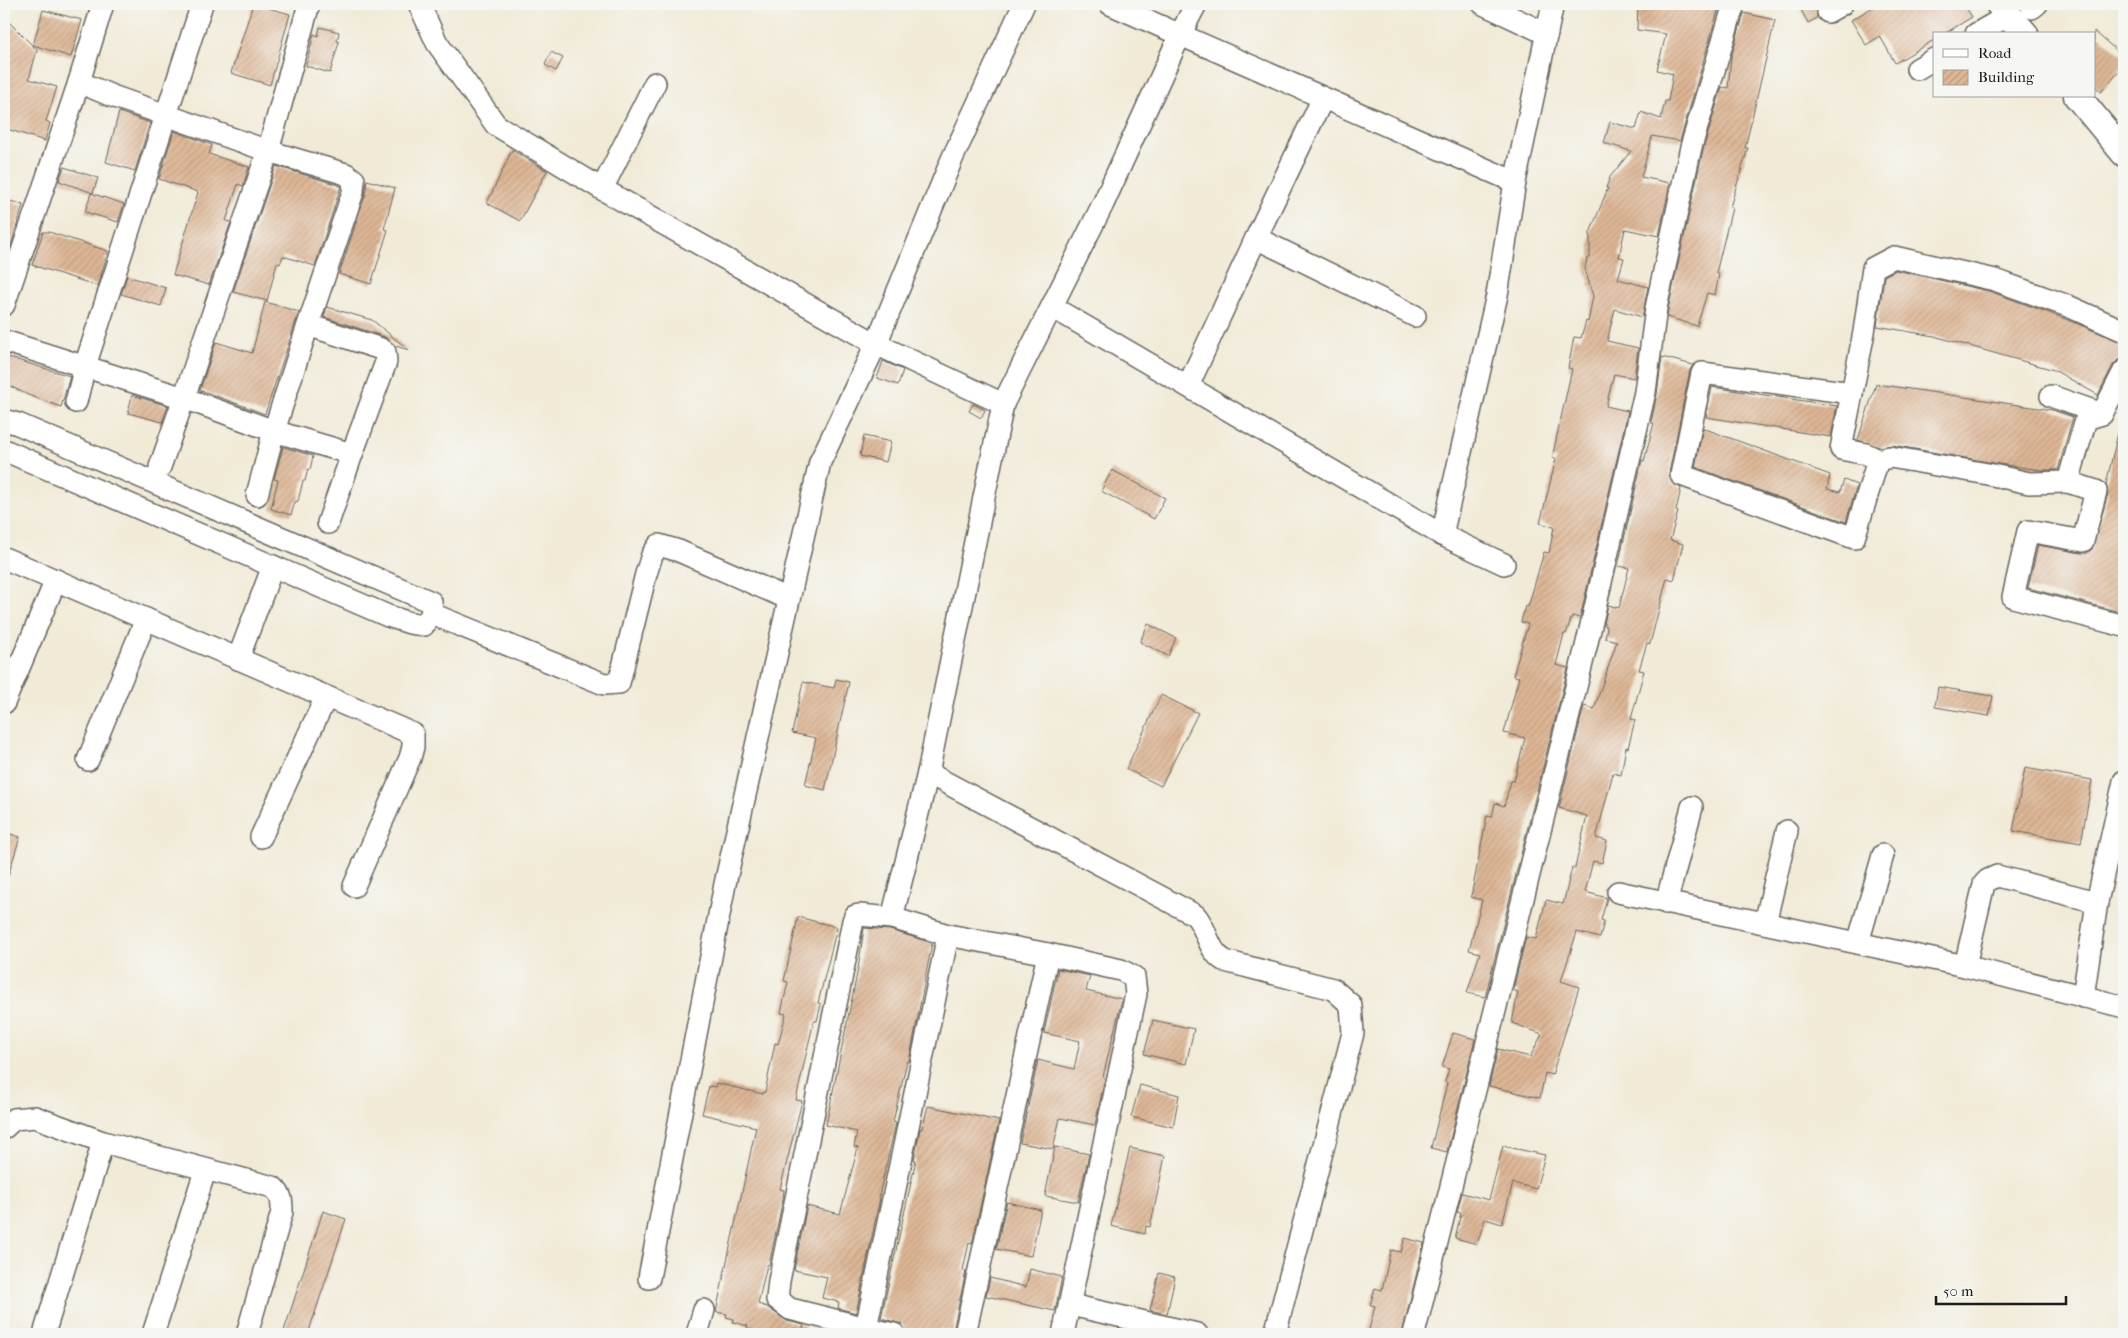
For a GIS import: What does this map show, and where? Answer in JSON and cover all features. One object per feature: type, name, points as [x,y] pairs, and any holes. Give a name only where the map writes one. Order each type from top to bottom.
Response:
[{"type":"street","points":[[4,305],[80,82],[102,4]]},
{"type":"street","points":[[76,402],[85,366],[202,4]]},
{"type":"street","points":[[160,467],[268,150],[310,4]]},
{"type":"street","points":[[419,4],[437,43],[496,125],[602,190],[876,344],[1003,404]]},
{"type":"street","points":[[649,1278],[725,884],[820,462],[876,344],[952,159],[1024,4]]},
{"type":"street","points":[[1110,4],[1515,182]]},
{"type":"street","points":[[892,918],[928,773],[1003,404],[1103,204],[1196,4]]},
{"type":"street","points":[[1483,4],[1547,34]]},
{"type":"street","points":[[1442,535],[1497,296],[1515,182],[1553,4]]},
{"type":"street","points":[[1414,1334],[1586,647],[1645,392],[1656,308],[1691,147],[1734,4]]},
{"type":"street","points":[[1980,32],[2020,13]]},
{"type":"street","points":[[80,82],[112,96],[268,150],[346,174],[354,180],[353,192],[274,431],[257,495]]},
{"type":"street","points":[[602,190],[655,83]]},
{"type":"street","points":[[1188,386],[1323,98]]},
{"type":"street","points":[[2080,98],[2124,153]]},
{"type":"street","points":[[1256,238],[1415,316]]},
{"type":"street","points":[[2124,332],[2068,306],[1995,280],[1894,257],[1873,268],[1864,332],[1841,449],[1866,454],[1878,460],[1890,457],[2029,483],[2068,482],[2096,491],[2083,541],[2028,531],[2013,597],[2124,626]]},
{"type":"street","points":[[1052,307],[1442,535],[1504,564]]},
{"type":"street","points":[[308,325],[381,348],[386,352],[386,362],[328,523]]},
{"type":"street","points":[[4,340],[184,398],[274,431],[352,454]]},
{"type":"street","points":[[2111,410],[2124,371]]},
{"type":"street","points":[[1852,393],[1702,372],[1681,475],[1854,538],[1878,460]]},
{"type":"street","points":[[2052,396],[2111,410]]},
{"type":"street","points":[[2068,482],[2086,419],[2111,410]]},
{"type":"street","points":[[4,420],[28,428],[431,602],[432,614],[424,625],[388,616],[4,450]]},
{"type":"street","points":[[432,614],[604,684],[619,683],[646,574],[652,555],[659,544],[789,599]]},
{"type":"street","points":[[4,558],[413,734],[413,747],[410,758],[354,886]]},
{"type":"street","points":[[238,658],[273,566]]},
{"type":"street","points":[[4,703],[56,580]]},
{"type":"street","points":[[88,760],[146,619]]},
{"type":"street","points":[[261,837],[326,697]]},
{"type":"street","points":[[928,773],[1195,915],[1201,922],[1216,956],[1225,961],[1333,989],[1351,1005],[1353,1033],[1275,1334]]},
{"type":"street","points":[[2083,997],[2097,902],[2124,783]]},
{"type":"street","points":[[1666,903],[1692,807]]},
{"type":"street","points":[[1765,924],[1787,831]]},
{"type":"street","points":[[1858,943],[1883,855]]},
{"type":"street","points":[[1965,966],[1984,884],[1988,880],[1997,876],[2097,902]]},
{"type":"street","points":[[1618,892],[1965,966],[2124,1006]]},
{"type":"street","points":[[894,1334],[790,1309],[777,1299],[779,1281],[852,920],[859,914],[892,918],[948,935],[1121,970],[1134,977],[1136,994],[1064,1334]]},
{"type":"street","points":[[866,1328],[948,935]]},
{"type":"street","points":[[965,1334],[1048,954]]},
{"type":"street","points":[[7,1118],[35,1117],[103,1142],[206,1171],[273,1187],[280,1193],[282,1212],[247,1334]]},
{"type":"street","points":[[44,1334],[103,1142]]},
{"type":"street","points":[[153,1334],[206,1171]]},
{"type":"street","points":[[1071,1305],[1197,1334]]},
{"type":"street","points":[[697,1334],[704,1310]]},
{"type":"building","points":[[253,4],[290,14],[270,85],[231,73]]},
{"type":"building","points":[[1638,4],[1666,7],[1666,4],[1720,4],[1680,141],[1652,136],[1641,177],[1670,183],[1659,236],[1625,229],[1619,257],[1624,258],[1618,279],[1648,287],[1642,317],[1615,309],[1607,341],[1638,348],[1634,378],[1614,374],[1606,406],[1628,411],[1580,618],[1572,616],[1566,634],[1564,634],[1556,665],[1568,668],[1485,997],[1467,993],[1480,953],[1469,950],[1482,900],[1471,897],[1487,816],[1492,817],[1495,803],[1504,806],[1511,781],[1514,781],[1525,738],[1504,733],[1519,677],[1513,676],[1528,624],[1521,622],[1525,606],[1528,607],[1544,552],[1549,553],[1554,527],[1540,523],[1556,459],[1552,458],[1572,369],[1568,368],[1574,337],[1581,338],[1586,321],[1588,322],[1593,296],[1585,269],[1587,258],[1590,258],[1590,233],[1608,188],[1606,188],[1610,177],[1631,151],[1604,143],[1610,122],[1636,129],[1641,112],[1661,119],[1665,101],[1668,101],[1673,74],[1657,70],[1666,34],[1637,30]]},
{"type":"building","points":[[1798,4],[1816,4],[1817,18],[1808,23]]},
{"type":"building","points":[[1878,4],[1964,4],[1972,17],[1947,32],[1933,32],[1933,41],[1895,63],[1880,36],[1866,45],[1851,20]]},
{"type":"building","points":[[43,10],[82,20],[71,57],[33,45]]},
{"type":"building","points":[[1744,13],[1775,20],[1745,148],[1748,148],[1730,207],[1732,208],[1716,273],[1719,274],[1715,295],[1707,293],[1697,326],[1667,317],[1668,310],[1703,150],[1722,87],[1728,88],[1731,57]]},
{"type":"building","points":[[4,17],[37,50],[29,79],[57,87],[46,121],[50,123],[45,141],[7,129],[9,121],[4,120]]},
{"type":"building","points":[[320,27],[339,32],[337,41],[339,42],[330,73],[306,66],[314,34],[318,36]]},
{"type":"building","points":[[2096,33],[2124,57],[2124,66],[2101,92],[2096,87]]},
{"type":"building","points":[[551,52],[563,58],[556,71],[545,65]]},
{"type":"building","points":[[119,112],[150,123],[135,171],[106,162]]},
{"type":"building","points":[[174,131],[212,145],[209,154],[249,167],[243,186],[238,184],[226,221],[231,222],[209,285],[173,275],[198,192],[159,179]]},
{"type":"building","points":[[512,150],[547,171],[520,221],[487,203]]},
{"type":"building","points":[[276,166],[341,186],[315,266],[283,256],[280,264],[277,263],[267,301],[233,292]]},
{"type":"building","points":[[64,167],[98,178],[93,193],[59,181]]},
{"type":"building","points":[[367,180],[395,188],[384,229],[388,230],[371,284],[339,274],[365,196]]},
{"type":"building","points":[[91,193],[124,204],[118,222],[85,212]]},
{"type":"building","points":[[4,199],[23,205],[8,255],[4,254]]},
{"type":"building","points":[[43,232],[49,232],[108,251],[98,286],[32,265]]},
{"type":"building","points":[[1896,270],[1992,292],[2063,318],[2124,343],[2124,359],[2118,360],[2113,365],[2098,395],[2054,370],[1934,336],[1877,326],[1884,276]]},
{"type":"building","points":[[127,276],[166,288],[161,306],[121,294]]},
{"type":"building","points":[[265,302],[299,312],[265,414],[200,390],[216,342],[252,353]]},
{"type":"building","points":[[327,307],[372,320],[409,350],[396,346],[385,337],[324,317]]},
{"type":"building","points":[[4,356],[70,376],[61,407],[28,395],[4,383]]},
{"type":"building","points":[[1662,357],[1693,365],[1690,370],[1669,473],[1672,483],[1681,488],[1676,511],[1678,512],[1670,540],[1683,544],[1674,580],[1667,578],[1650,644],[1647,643],[1639,670],[1644,671],[1631,719],[1635,720],[1628,748],[1626,747],[1621,775],[1613,773],[1596,838],[1607,841],[1602,863],[1593,861],[1585,892],[1607,898],[1601,920],[1604,921],[1600,938],[1577,932],[1561,981],[1579,987],[1552,1075],[1545,1073],[1540,1098],[1489,1086],[1498,1049],[1530,1057],[1542,1034],[1512,1023],[1518,992],[1513,990],[1526,937],[1536,939],[1546,900],[1563,904],[1572,868],[1575,868],[1587,816],[1559,808],[1584,706],[1594,709],[1617,641],[1605,638],[1607,628],[1604,624],[1608,605],[1619,608],[1629,568],[1618,566],[1642,460],[1644,461],[1654,423],[1651,423]]},
{"type":"building","points":[[883,361],[903,370],[898,385],[877,378]]},
{"type":"building","points":[[1876,384],[2052,410],[2073,417],[2058,470],[2041,470],[2005,465],[1892,445],[1879,447],[1858,440]]},
{"type":"building","points":[[1712,387],[1837,406],[1831,437],[1706,417]]},
{"type":"building","points":[[132,395],[168,406],[162,422],[128,413]]},
{"type":"building","points":[[973,404],[985,410],[981,418],[969,411]]},
{"type":"building","points":[[1703,428],[1830,475],[1827,489],[1840,492],[1844,480],[1857,485],[1846,522],[1695,467]]},
{"type":"building","points":[[2119,429],[2124,430],[2124,613],[2028,588],[2038,545],[2081,553],[2087,553],[2092,549],[2108,494],[2106,484]]},
{"type":"building","points":[[864,436],[891,442],[886,462],[860,456]]},
{"type":"building","points":[[283,447],[313,456],[310,470],[308,469],[298,501],[295,502],[291,515],[271,509],[278,480],[274,479]]},
{"type":"building","points":[[1112,470],[1165,498],[1154,519],[1101,491]]},
{"type":"building","points":[[1148,624],[1176,638],[1168,656],[1140,642]]},
{"type":"building","points":[[836,679],[849,682],[825,790],[805,785],[816,738],[792,733],[803,682],[834,688]]},
{"type":"building","points":[[1938,687],[1993,696],[1989,716],[1935,707]]},
{"type":"building","points":[[1161,695],[1198,713],[1161,786],[1126,769]]},
{"type":"building","points":[[2025,768],[2092,780],[2081,843],[2013,831]]},
{"type":"building","points":[[4,832],[20,837],[7,879],[4,878]]},
{"type":"building","points":[[798,917],[837,927],[818,1003],[821,1004],[817,1021],[814,1021],[796,1100],[802,1101],[780,1189],[784,1190],[783,1199],[769,1265],[767,1265],[758,1304],[767,1307],[787,1321],[804,1325],[801,1334],[768,1334],[747,1329],[748,1326],[733,1322],[734,1319],[726,1317],[727,1314],[716,1312],[756,1127],[702,1114],[709,1086],[715,1087],[716,1083],[763,1094],[765,1092],[775,1043],[778,1044],[786,1014],[781,1013],[788,982],[784,981]]},
{"type":"building","points":[[864,928],[890,930],[932,943],[909,1062],[907,1061],[893,1122],[896,1123],[856,1313],[838,1308],[839,1302],[822,1298],[827,1277],[794,1270],[807,1206],[840,1214],[858,1148],[854,1147],[857,1132],[826,1125],[858,969]]},
{"type":"building","points":[[1058,969],[1090,976],[1086,991],[1122,999],[1103,1077],[1105,1078],[1095,1125],[1060,1118],[1053,1149],[1020,1143],[1038,1060],[1074,1069],[1080,1041],[1044,1033]]},
{"type":"building","points":[[1153,1020],[1194,1029],[1186,1064],[1144,1054]]},
{"type":"building","points":[[1453,1033],[1475,1039],[1447,1152],[1431,1148],[1449,1069],[1442,1067]]},
{"type":"building","points":[[1140,1085],[1179,1095],[1173,1127],[1131,1117]]},
{"type":"building","points":[[928,1106],[999,1121],[972,1244],[969,1243],[963,1270],[966,1271],[953,1331],[939,1329],[938,1334],[906,1334],[902,1324],[881,1318],[916,1160],[914,1160],[920,1129],[922,1129]]},
{"type":"building","points":[[1503,1146],[1545,1155],[1536,1189],[1513,1183],[1502,1224],[1485,1219],[1477,1244],[1455,1238],[1461,1213],[1457,1212],[1462,1193],[1489,1200]]},
{"type":"building","points":[[1055,1147],[1089,1154],[1078,1202],[1045,1196]]},
{"type":"building","points":[[1130,1148],[1165,1156],[1150,1227],[1146,1226],[1145,1234],[1111,1226]]},
{"type":"building","points":[[1007,1202],[1041,1210],[1031,1256],[996,1249]]},
{"type":"building","points":[[323,1211],[346,1219],[308,1334],[283,1334]]},
{"type":"building","points":[[1405,1238],[1424,1243],[1402,1334],[1368,1334],[1375,1306],[1370,1305],[1375,1288],[1382,1290],[1391,1250],[1401,1252]]},
{"type":"building","points":[[1030,1269],[1062,1277],[1055,1311],[986,1296],[990,1278],[1026,1287]]},
{"type":"building","points":[[1159,1273],[1175,1277],[1167,1314],[1150,1310]]}]
